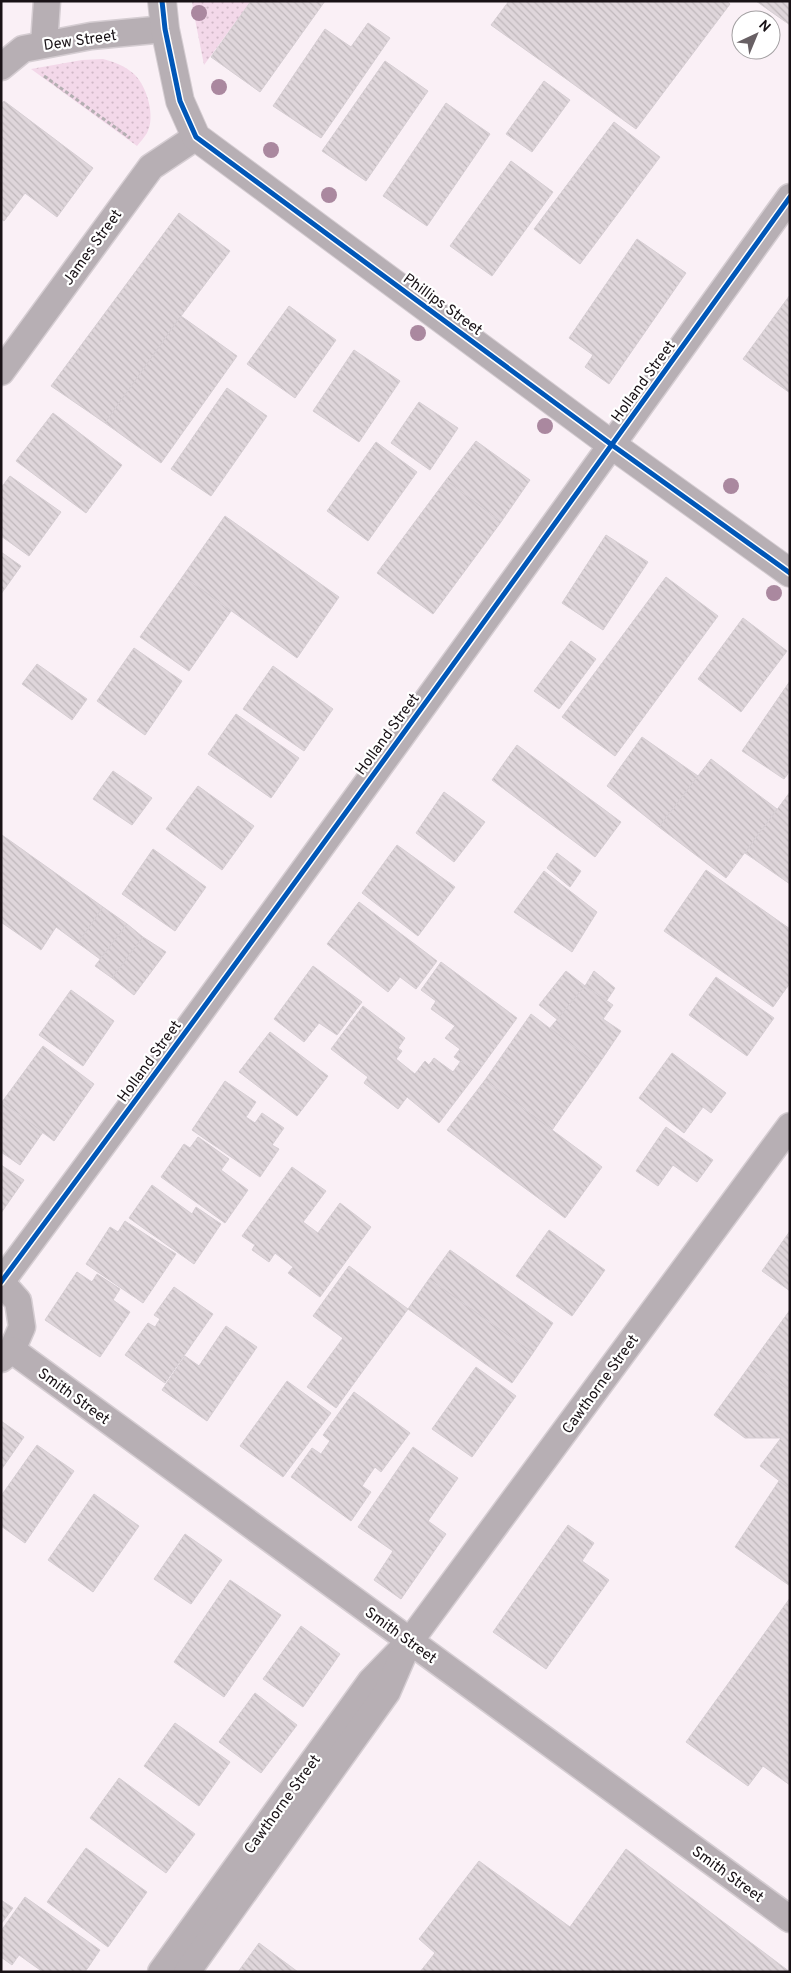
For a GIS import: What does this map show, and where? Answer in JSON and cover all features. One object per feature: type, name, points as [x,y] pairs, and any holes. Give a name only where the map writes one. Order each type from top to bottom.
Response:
[{"type":"street","points":[[44,44],[47,1]]},
{"type":"street","name":"Phillips Street","points":[[162,1],[165,29],[180,101],[196,137],[612,445],[790,573]]},
{"type":"street","name":"Dew Street","points":[[1,67],[23,48],[91,36],[165,29]]},
{"type":"street","name":"James Street","points":[[1,372],[151,166],[196,137]]},
{"type":"street","name":"Holland Street","points":[[1,1282],[158,1071],[790,197]]},
{"type":"street","name":"Cawthorne Street","points":[[161,1972],[371,1681],[410,1641],[790,1126]]},
{"type":"street","points":[[1,1282],[18,1301],[22,1327],[7,1354]]},
{"type":"street","name":"Smith Street","points":[[7,1354],[410,1641],[790,1919]]},
{"type":"street","name":"Cawthorne Street","points":[[187,1972],[387,1692],[410,1641]]},
{"type":"path","points":[[37,71],[130,138]]},
{"type":"shaded area","points":[[192,1],[251,1],[204,65],[193,9]]},
{"type":"shaded area","points":[[103,59],[112,61],[131,71],[143,86],[149,102],[151,119],[146,135],[137,146],[31,69],[82,60]]},
{"type":"building","points":[[251,1],[325,1],[260,92],[211,57]]},
{"type":"building","points":[[509,1],[726,1],[730,4],[636,129],[491,25]]},
{"type":"building","points":[[756,1],[790,1],[790,25],[781,19],[781,10],[769,10]]},
{"type":"building","points":[[368,23],[390,38],[321,138],[273,106],[325,29],[351,47]]},
{"type":"building","points":[[385,61],[428,91],[366,181],[322,151]]},
{"type":"building","points":[[544,81],[570,100],[532,152],[506,134]]},
{"type":"building","points":[[4,101],[93,168],[57,217],[25,193],[4,221],[1,219],[1,105]]},
{"type":"building","points":[[446,103],[490,134],[427,226],[383,196]]},
{"type":"building","points":[[614,122],[660,157],[580,264],[534,229]]},
{"type":"building","points":[[511,161],[553,192],[492,276],[450,246]]},
{"type":"building","points":[[179,213],[230,251],[105,423],[51,386]]},
{"type":"building","points":[[637,239],[686,273],[609,384],[585,367],[593,355],[569,338]]},
{"type":"building","points":[[790,295],[790,393],[743,359]]},
{"type":"building","points":[[289,306],[336,340],[295,398],[247,364]]},
{"type":"building","points":[[181,316],[237,356],[161,463],[105,423]]},
{"type":"building","points":[[354,350],[400,381],[359,442],[313,411]]},
{"type":"building","points":[[227,388],[267,416],[211,496],[171,469]]},
{"type":"building","points":[[419,402],[458,428],[430,470],[391,443]]},
{"type":"building","points":[[53,413],[122,465],[86,513],[16,461]]},
{"type":"building","points":[[476,441],[530,480],[501,522],[446,480]]},
{"type":"building","points":[[376,442],[417,472],[368,541],[327,511]]},
{"type":"building","points":[[10,476],[61,512],[29,556],[1,536],[1,488]]},
{"type":"building","points":[[446,480],[501,522],[433,614],[377,573]]},
{"type":"building","points":[[225,516],[339,597],[297,658],[183,576]]},
{"type":"building","points":[[606,535],[648,562],[603,630],[562,603]]},
{"type":"building","points":[[1,552],[21,566],[1,594]]},
{"type":"building","points":[[183,576],[231,611],[189,671],[140,637]]},
{"type":"building","points":[[666,577],[718,616],[615,756],[562,717]]},
{"type":"building","points":[[743,618],[787,651],[741,712],[698,679]]},
{"type":"building","points":[[571,641],[596,659],[559,709],[534,691]]},
{"type":"building","points":[[134,648],[182,681],[145,735],[97,701]]},
{"type":"building","points":[[37,664],[87,699],[72,720],[22,684]]},
{"type":"building","points":[[273,666],[333,709],[304,751],[243,709]]},
{"type":"building","points":[[790,681],[790,771],[784,779],[742,751]]},
{"type":"building","points":[[236,714],[299,758],[271,798],[208,754]]},
{"type":"building","points":[[642,737],[698,776],[659,827],[607,786]]},
{"type":"building","points":[[517,745],[621,822],[595,857],[492,780]]},
{"type":"building","points":[[711,759],[777,809],[726,878],[659,827]]},
{"type":"building","points":[[113,771],[152,798],[132,825],[93,799]]},
{"type":"building","points":[[198,786],[254,826],[222,870],[166,829]]},
{"type":"building","points":[[444,792],[485,822],[454,862],[416,833]]},
{"type":"building","points":[[790,792],[790,884],[745,853]]},
{"type":"building","points":[[2,835],[103,907],[78,943],[56,927],[41,950],[1,922]]},
{"type":"building","points":[[397,845],[455,887],[418,936],[362,893]]},
{"type":"building","points":[[153,849],[206,887],[175,931],[122,894]]},
{"type":"building","points":[[557,853],[581,871],[570,887],[547,868]]},
{"type":"building","points":[[706,870],[790,929],[790,983],[773,1007],[664,931]]},
{"type":"building","points":[[544,871],[597,912],[572,952],[514,912]]},
{"type":"building","points":[[359,902],[437,961],[416,989],[400,977],[388,992],[327,944]]},
{"type":"building","points":[[103,907],[127,924],[100,959],[78,943]]},
{"type":"building","points":[[127,924],[143,937],[112,978],[95,966]]},
{"type":"building","points":[[143,937],[166,952],[134,995],[112,978]]},
{"type":"building","points":[[441,962],[517,1018],[477,1073],[454,1057],[460,1049],[445,1038],[455,1026],[431,1009],[436,1001],[421,990]]},
{"type":"building","points":[[313,966],[362,1002],[337,1035],[319,1023],[304,1042],[274,1019]]},
{"type":"building","points":[[566,971],[585,986],[558,1020],[539,1005]]},
{"type":"building","points":[[594,971],[615,988],[607,1000],[585,986]]},
{"type":"building","points":[[716,977],[774,1018],[747,1056],[689,1015]]},
{"type":"building","points":[[585,986],[613,1005],[603,1019],[621,1031],[598,1065],[550,1028]]},
{"type":"building","points":[[71,990],[114,1021],[83,1066],[39,1035]]},
{"type":"building","points":[[363,1006],[405,1038],[398,1048],[402,1051],[396,1059],[415,1074],[425,1061],[429,1065],[434,1058],[453,1072],[461,1061],[477,1073],[439,1123],[407,1097],[398,1109],[364,1083],[368,1077],[331,1049]]},
{"type":"building","points":[[531,1014],[598,1065],[552,1130],[485,1080]]},
{"type":"building","points":[[270,1032],[328,1076],[297,1116],[239,1072]]},
{"type":"building","points":[[43,1046],[94,1084],[54,1141],[2,1102]]},
{"type":"building","points":[[672,1053],[726,1093],[711,1113],[703,1107],[684,1133],[639,1098]]},
{"type":"building","points":[[485,1080],[602,1167],[565,1218],[447,1130]]},
{"type":"building","points":[[225,1081],[256,1102],[246,1117],[255,1123],[262,1113],[284,1128],[272,1145],[279,1149],[260,1177],[192,1130]]},
{"type":"building","points":[[2,1102],[43,1132],[20,1165],[1,1152]]},
{"type":"building","points":[[666,1127],[713,1160],[697,1182],[673,1165],[658,1186],[636,1171]]},
{"type":"building","points":[[198,1137],[229,1159],[221,1170],[248,1190],[225,1223],[161,1177],[184,1144],[190,1148]]},
{"type":"building","points":[[1,1165],[24,1180],[1,1213]]},
{"type":"building","points":[[292,1167],[326,1191],[303,1222],[318,1233],[340,1203],[371,1227],[320,1297],[288,1273],[293,1267],[275,1253],[269,1262],[252,1250],[255,1245],[242,1236]]},
{"type":"building","points":[[152,1185],[192,1214],[196,1207],[221,1224],[194,1264],[129,1218]]},
{"type":"building","points":[[125,1221],[176,1254],[143,1303],[86,1264],[110,1227],[118,1232]]},
{"type":"building","points":[[549,1230],[605,1270],[572,1316],[516,1276]]},
{"type":"building","points":[[790,1231],[790,1291],[762,1271]]},
{"type":"building","points":[[450,1250],[553,1323],[533,1353],[429,1279]]},
{"type":"building","points":[[349,1266],[408,1309],[336,1408],[307,1387],[343,1338],[313,1316]]},
{"type":"building","points":[[77,1272],[92,1282],[97,1274],[120,1289],[113,1300],[130,1312],[100,1357],[45,1320]]},
{"type":"building","points":[[429,1279],[533,1353],[512,1383],[408,1309]]},
{"type":"building","points":[[174,1287],[213,1314],[165,1383],[125,1355],[148,1323],[155,1327],[160,1319],[154,1315]]},
{"type":"building","points":[[790,1310],[790,1391],[751,1364]]},
{"type":"building","points":[[226,1326],[257,1347],[207,1421],[162,1390],[185,1356],[199,1366]]},
{"type":"building","points":[[751,1364],[790,1391],[790,1489],[760,1466],[781,1438],[745,1438],[714,1415]]},
{"type":"building","points":[[476,1367],[516,1396],[472,1457],[432,1429]]},
{"type":"building","points":[[287,1381],[331,1413],[283,1477],[240,1446]]},
{"type":"building","points":[[354,1392],[410,1433],[381,1472],[375,1467],[362,1486],[371,1492],[351,1521],[291,1477],[312,1448],[321,1454],[330,1441],[323,1435]]},
{"type":"building","points":[[1,1421],[24,1437],[1,1470]]},
{"type":"building","points":[[37,1445],[74,1471],[25,1543],[1,1526],[1,1496]]},
{"type":"building","points":[[413,1447],[458,1478],[428,1521],[446,1534],[401,1599],[374,1580],[393,1551],[358,1527]]},
{"type":"building","points":[[779,1481],[790,1489],[790,1586],[735,1547]]},
{"type":"building","points":[[94,1494],[139,1526],[93,1592],[48,1560]]},
{"type":"building","points":[[568,1525],[594,1543],[582,1561],[609,1580],[546,1669],[493,1632]]},
{"type":"building","points":[[185,1534],[222,1560],[191,1604],[154,1579]]},
{"type":"building","points":[[230,1580],[281,1615],[224,1697],[174,1662]]},
{"type":"building","points":[[790,1598],[790,1785],[763,1766],[748,1786],[686,1742]]},
{"type":"building","points":[[301,1626],[340,1654],[303,1707],[263,1679]]},
{"type":"building","points":[[255,1693],[297,1725],[261,1773],[219,1742]]},
{"type":"building","points":[[175,1723],[230,1762],[199,1806],[144,1766]]},
{"type":"building","points":[[119,1778],[195,1834],[166,1873],[90,1818]]},
{"type":"building","points":[[86,1848],[147,1892],[108,1947],[47,1902]]},
{"type":"building","points":[[626,1849],[790,1972],[420,1972],[435,1953],[419,1939],[479,1861],[570,1927]]},
{"type":"building","points":[[25,1897],[100,1950],[85,1972],[43,1972],[19,1955],[12,1965],[1,1957],[1,1931]]},
{"type":"building","points":[[1,1900],[13,1908],[1,1924]]},
{"type":"building","points":[[259,1943],[298,1972],[238,1972]]},
{"type":"cycle path","points":[[162,1],[165,29],[180,101],[196,137],[612,445],[790,573]]},
{"type":"cycle path","points":[[1,1282],[299,877],[790,197]]}]
